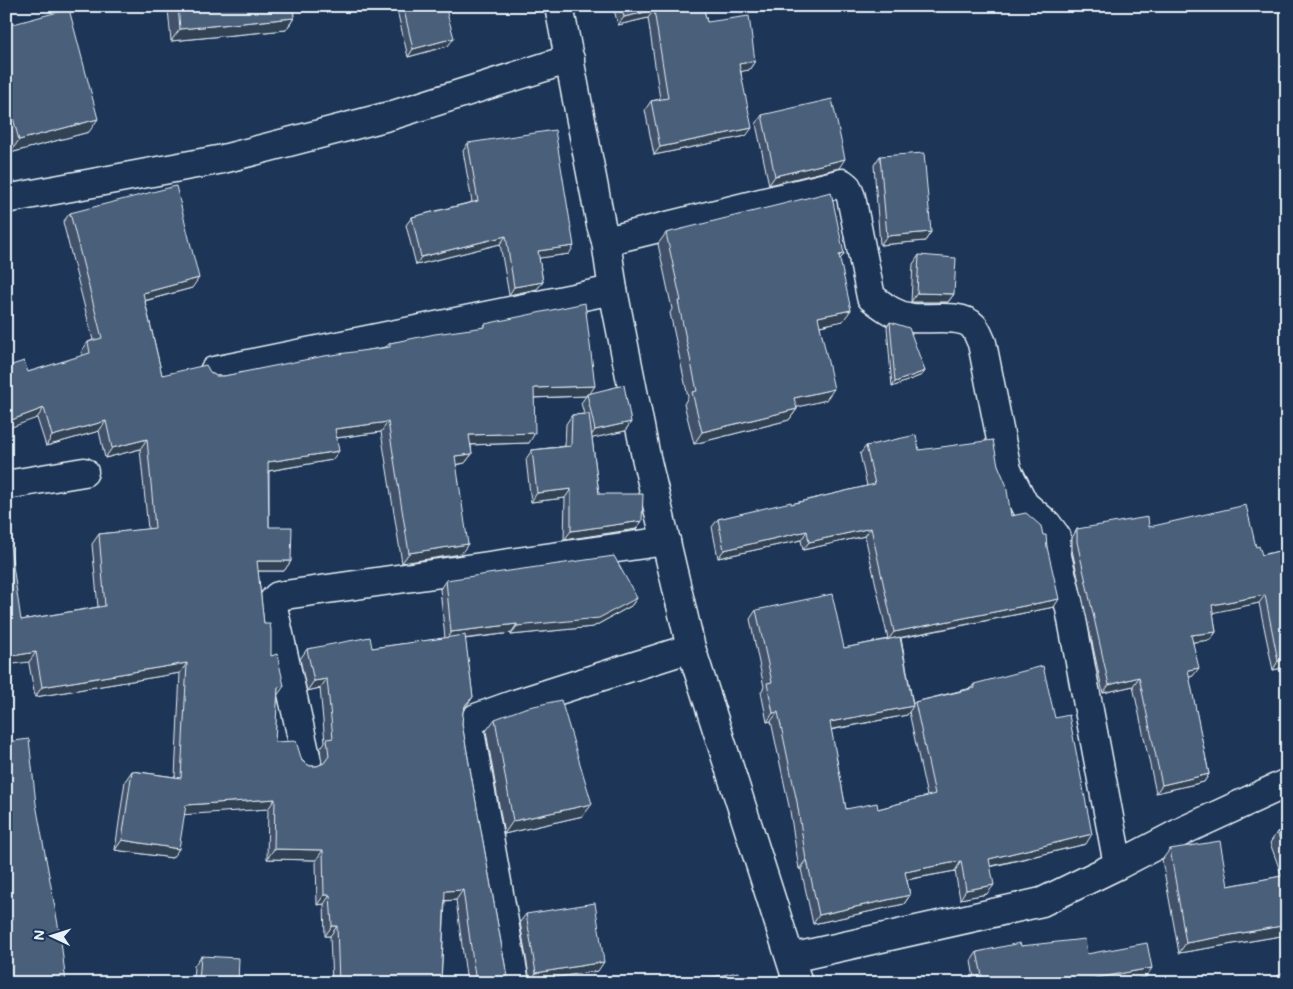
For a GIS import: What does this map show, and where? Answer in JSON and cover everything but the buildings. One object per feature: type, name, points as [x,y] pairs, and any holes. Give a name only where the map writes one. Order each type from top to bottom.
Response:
[{"type":"main road","points":[[559,6],[646,457],[692,648],[712,717],[794,970],[1042,902],[1187,829],[1287,784]]},
{"type":"main road","points":[[6,199],[223,159],[393,115],[570,59]]},
{"type":"main road","points":[[606,242],[842,183],[847,187],[851,197],[870,297],[890,312],[911,318],[956,319],[968,322],[974,327],[982,343],[1007,470],[1024,504],[1047,524],[1056,536],[1056,552],[1070,609],[1118,865]]},
{"type":"main road","points":[[214,371],[613,290]]},
{"type":"main road","points":[[6,485],[84,472]]},
{"type":"main road","points":[[307,760],[272,607],[274,600],[278,596],[666,541]]},
{"type":"main road","points":[[515,983],[470,731],[471,724],[476,718],[515,704],[692,648]]}]
